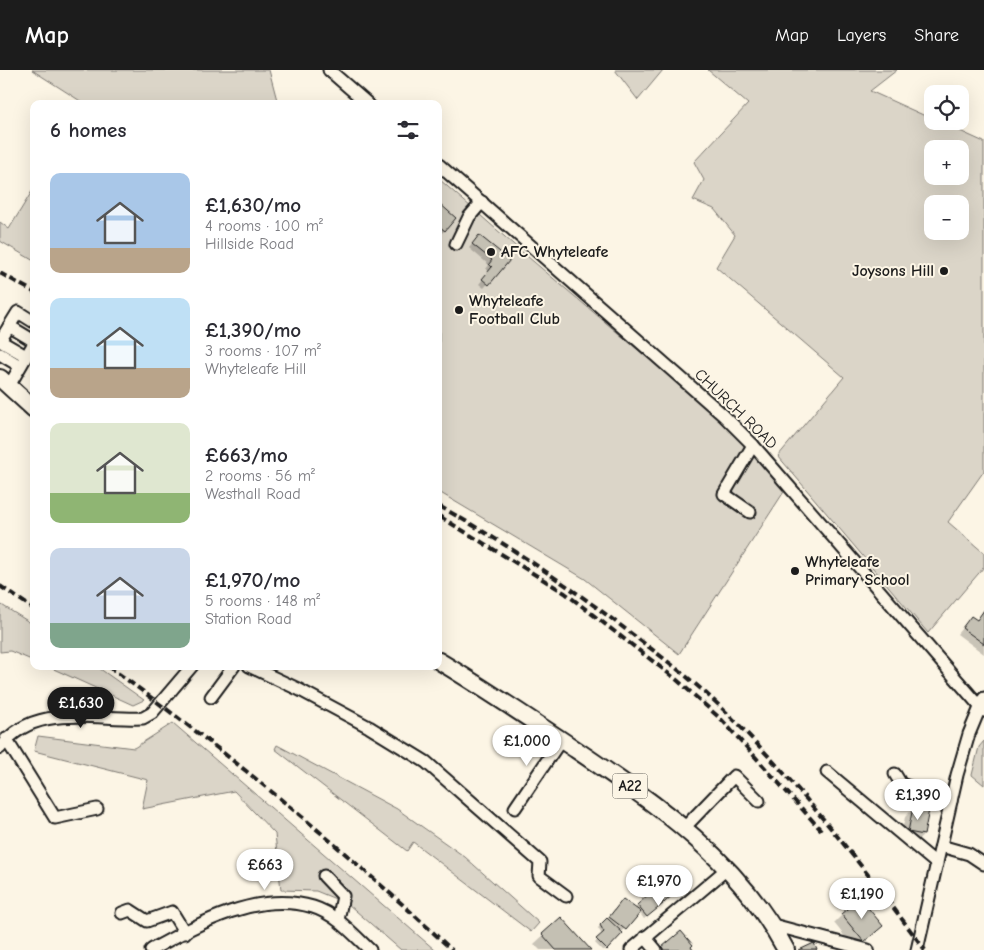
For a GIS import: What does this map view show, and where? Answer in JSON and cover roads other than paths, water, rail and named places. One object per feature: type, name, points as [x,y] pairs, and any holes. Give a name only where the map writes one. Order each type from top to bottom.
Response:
[{"type":"highway","points":[[4,382],[30,405]]},
{"type":"highway","name":"A22","points":[[442,663],[642,794],[685,827],[728,868],[773,925],[786,950]]},
{"type":"street","points":[[329,70],[363,100]]},
{"type":"street","name":"CHURCH ROAD","points":[[442,168],[723,415],[753,445],[982,705]]},
{"type":"street","points":[[456,244],[469,217],[482,202]]},
{"type":"street","points":[[23,361],[0,341],[18,312],[30,320]]},
{"type":"street","points":[[10,326],[30,339]]},
{"type":"street","points":[[4,382],[23,361],[30,349]]},
{"type":"street","points":[[0,354],[23,361]]},
{"type":"street","points":[[750,512],[724,494],[753,445]]},
{"type":"street","points":[[97,809],[55,818],[3,743],[27,725],[57,716],[143,718],[152,713],[189,670]]},
{"type":"street","points":[[211,697],[231,670]]},
{"type":"street","points":[[258,670],[298,689],[369,727],[426,762],[465,794],[497,827],[540,862],[539,876],[566,896]]},
{"type":"street","points":[[917,950],[969,734],[982,705]]},
{"type":"street","points":[[516,808],[561,740]]},
{"type":"street","points":[[827,772],[937,864]]},
{"type":"street","points":[[895,774],[902,784],[952,801]]},
{"type":"street","points":[[685,827],[734,776],[759,801]]},
{"type":"street","points":[[941,846],[969,854],[984,864]]},
{"type":"street","points":[[631,950],[728,868]]},
{"type":"street","points":[[324,876],[343,896],[338,920]]},
{"type":"street","points":[[151,950],[165,947],[184,933],[209,920],[246,907],[282,902],[313,907],[338,920],[370,950]]},
{"type":"street","points":[[122,913],[130,910],[147,921],[172,912],[184,933]]},
{"type":"street","points":[[773,925],[868,950]]},
{"type":"street","points":[[645,937],[656,950]]},
{"type":"railway","points":[[0,273],[30,290]]},
{"type":"railway","points":[[442,508],[490,536],[565,585],[661,656],[729,715],[756,742],[807,800],[856,859],[925,950]]},
{"type":"railway","points":[[442,518],[565,593],[677,680],[722,720],[821,830]]},
{"type":"railway","points":[[0,586],[30,606]]},
{"type":"railway","points":[[113,670],[284,802],[452,950]]},
{"type":"place","name":"AFC Whyteleafe","points":[[491,252]]},
{"type":"place","name":"Joysons Hill","points":[[944,271]]},
{"type":"place","name":"Whyteleafe Football Club","points":[[459,310]]},
{"type":"place","name":"Whyteleafe Primary School","points":[[795,571]]}]
